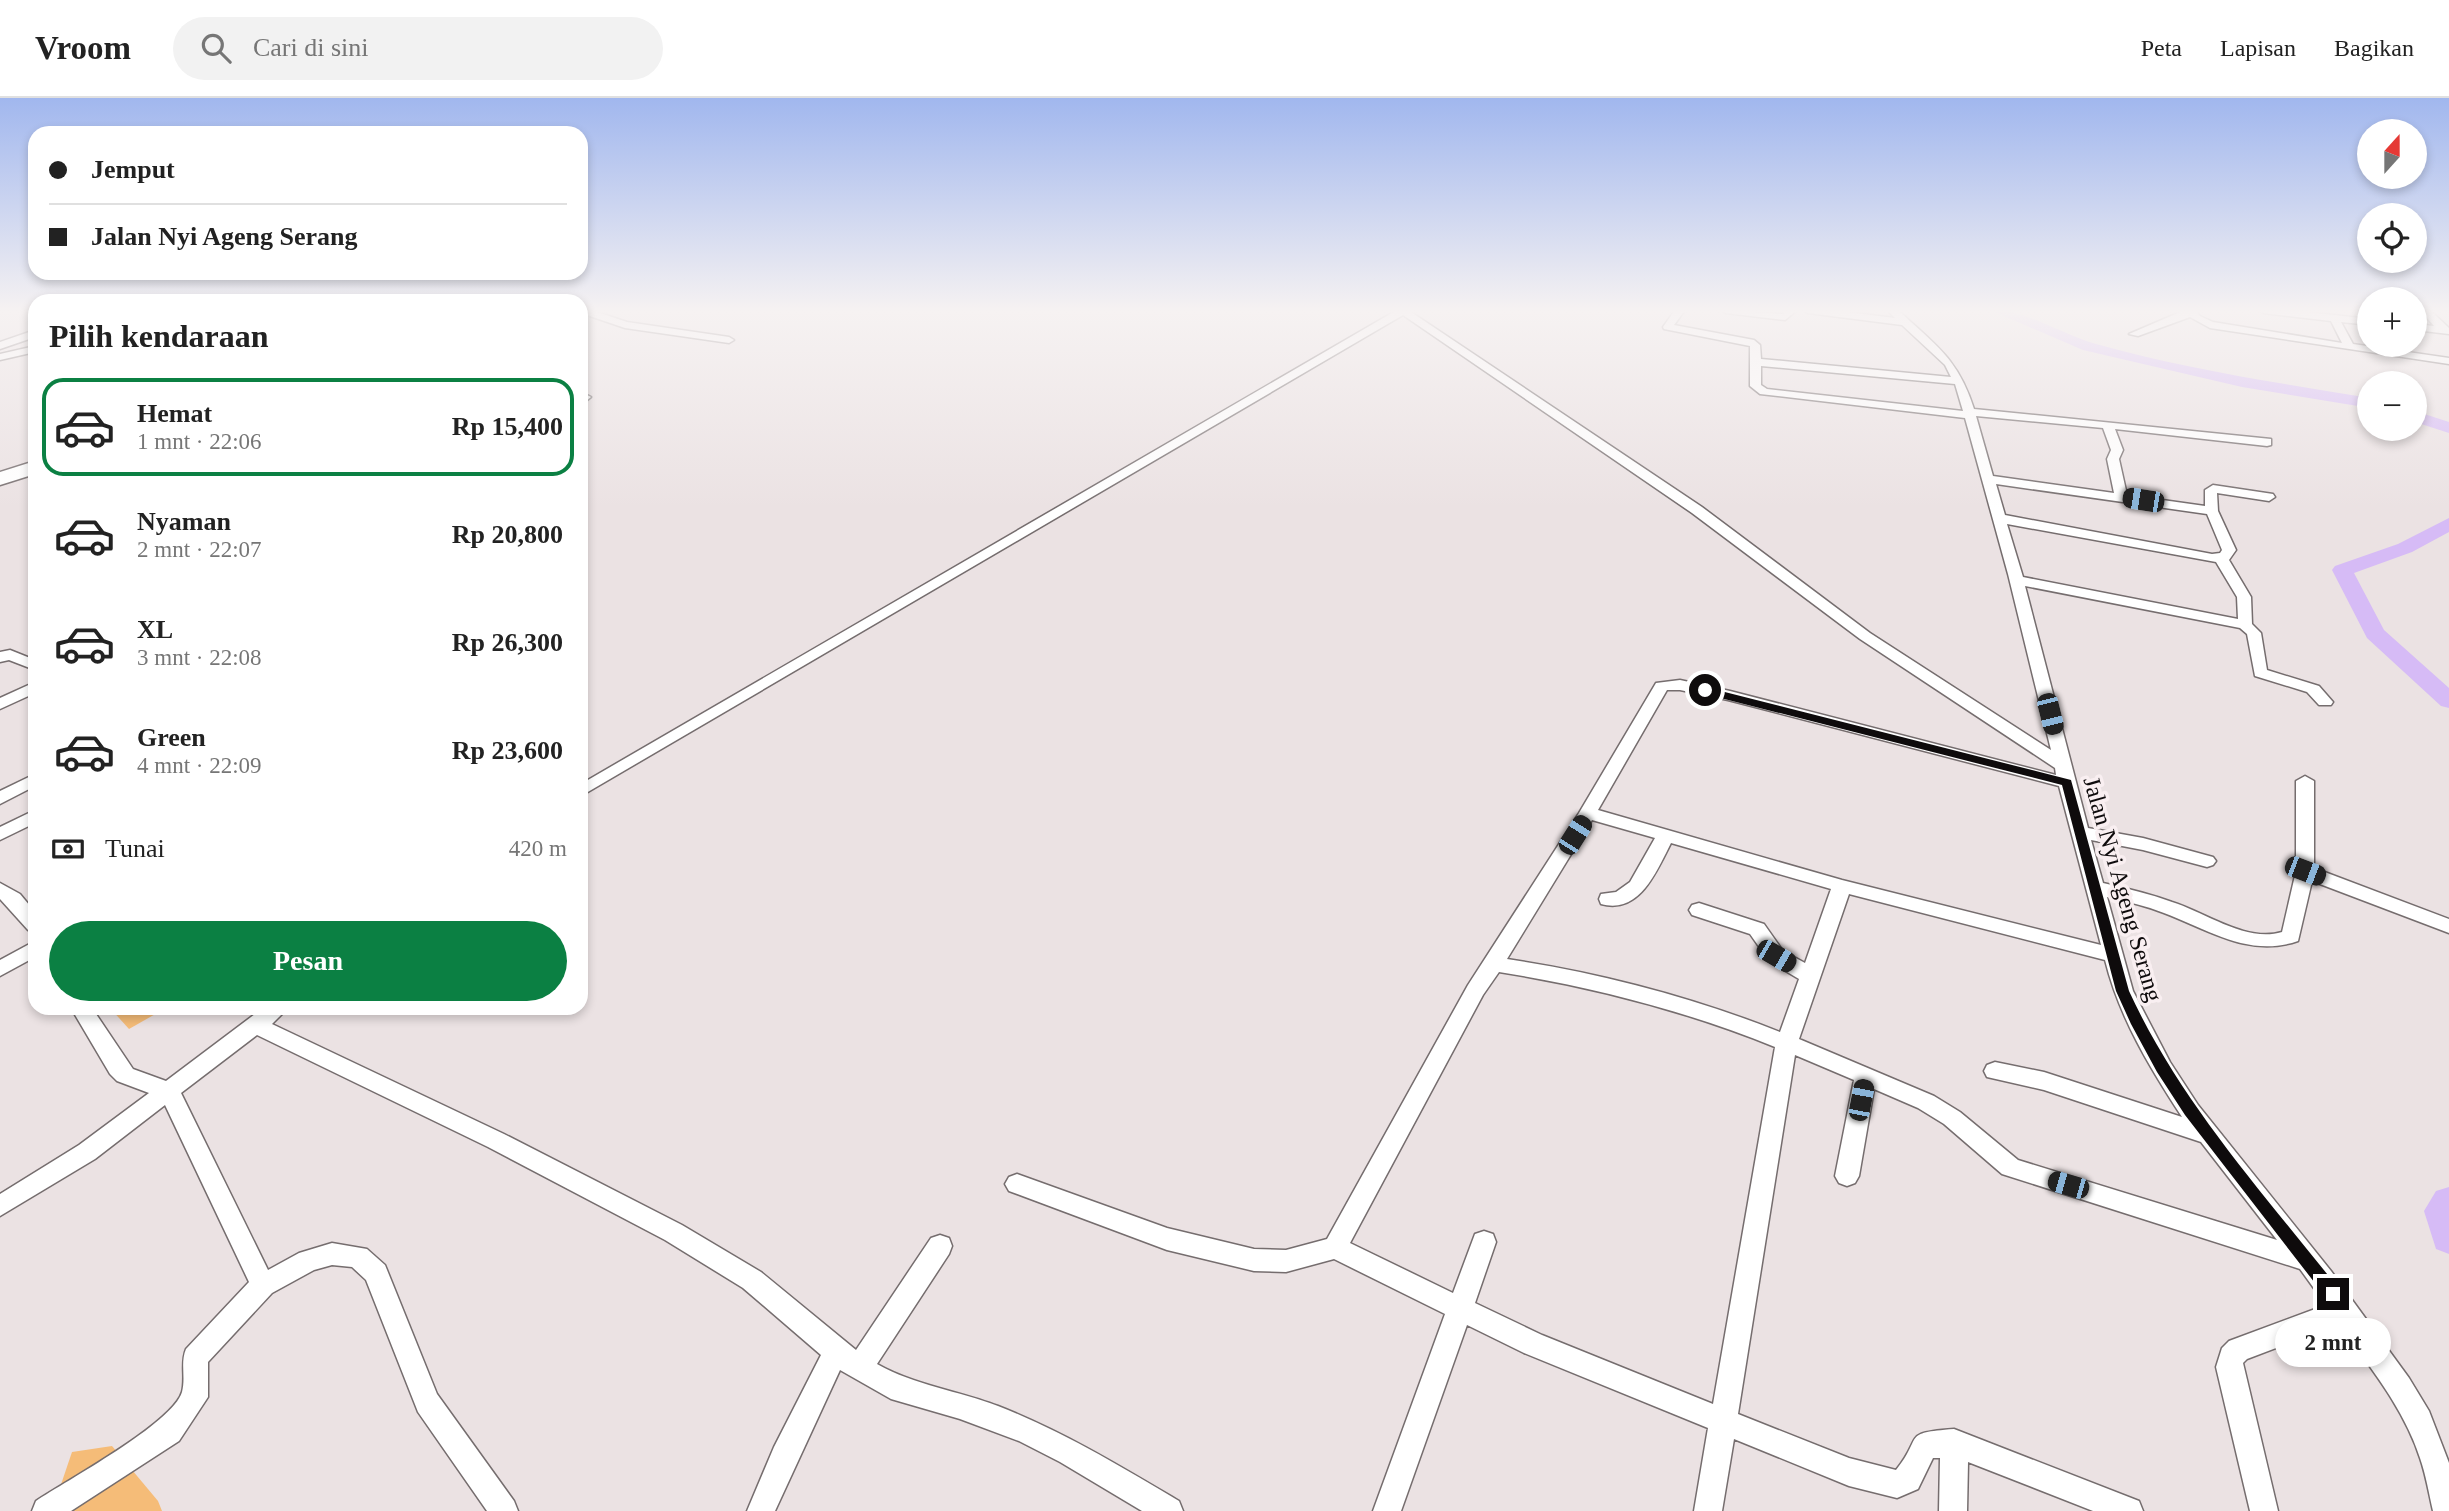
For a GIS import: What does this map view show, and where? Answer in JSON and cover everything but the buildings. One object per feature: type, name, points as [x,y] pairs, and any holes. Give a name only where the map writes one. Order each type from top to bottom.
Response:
[{"type":"highway","points":[[0,479],[28,469]]},
{"type":"street","points":[[588,787],[1290,376]]},
{"type":"street","points":[[1500,376],[1697,510],[1865,636],[2065,775]]},
{"type":"street","points":[[1756,376],[1756,386],[1764,392],[2267,442]]},
{"type":"street","points":[[1905,376],[1959,381]]},
{"type":"street","name":"Jalan Nyi Ageng Serang","points":[[1956,376],[2017,580],[2065,775],[2123,991],[2137,1024],[2162,1069],[2208,1135],[2308,1261],[2400,1387],[2419,1421],[2434,1458],[2447,1511]]},
{"type":"street","points":[[2108,425],[2118,450],[2113,459],[2121,497]]},
{"type":"street","points":[[1986,479],[2212,511]]},
{"type":"street","points":[[1998,518],[2220,558],[2228,554],[2229,550],[2212,511],[2211,490],[2269,497]]},
{"type":"street","points":[[2220,558],[2242,591],[2247,614],[2245,625]]},
{"type":"street","points":[[2017,580],[2245,625],[2254,633],[2260,673],[2313,689],[2325,702]]},
{"type":"street","points":[[0,657],[10,654],[28,658]]},
{"type":"street","points":[[1335,1248],[1475,990],[1588,813],[1662,686],[1672,684],[1730,696],[2065,775]]},
{"type":"street","points":[[0,704],[28,690]]},
{"type":"street","points":[[2094,887],[2169,907],[2247,937],[2283,941],[2291,936],[2305,871],[2305,781]]},
{"type":"street","points":[[0,798],[28,783]]},
{"type":"street","points":[[1588,813],[1842,886],[2113,955]]},
{"type":"street","points":[[0,834],[28,820]]},
{"type":"street","points":[[2080,832],[2143,844],[2207,861]]},
{"type":"street","points":[[1608,899],[1617,900],[1631,894],[1665,836]]},
{"type":"street","points":[[2305,871],[2449,926]]},
{"type":"street","points":[[1708,1511],[1725,1423],[1787,1042],[1809,975],[1824,944],[1842,886]]},
{"type":"street","points":[[0,890],[13,899],[28,917]]},
{"type":"street","points":[[1699,910],[1757,929],[1776,956],[1809,975]]},
{"type":"street","points":[[0,968],[28,952]]},
{"type":"street","points":[[1494,964],[1658,996],[1787,1042],[1940,1110],[2010,1167],[2308,1261]]},
{"type":"street","points":[[85,1015],[125,1075],[169,1091],[263,1285]]},
{"type":"street","points":[[0,1206],[87,1152],[269,1015]]},
{"type":"street","points":[[255,1026],[425,1105],[590,1187],[735,1268],[806,1325],[835,1353],[892,1386],[934,1397],[1008,1423],[1081,1459],[1169,1511]]},
{"type":"street","points":[[1995,1071],[2044,1081],[2208,1135]]},
{"type":"street","points":[[1847,1176],[1866,1075]]},
{"type":"street","points":[[1017,1184],[1167,1239],[1254,1260],[1286,1261],[1335,1248],[1533,1344],[1725,1423],[1881,1482],[1898,1483],[1908,1479],[1925,1445],[1954,1443],[2129,1511]]},
{"type":"street","points":[[1387,1511],[1484,1242]]},
{"type":"street","points":[[859,1367],[940,1246]]},
{"type":"street","points":[[46,1511],[169,1431],[194,1397],[195,1358],[207,1342],[263,1285],[308,1261],[332,1254],[358,1257],[376,1273],[427,1403],[504,1511]]},
{"type":"street","points":[[2264,1511],[2229,1367],[2231,1357],[2238,1350],[2344,1310]]},
{"type":"street","points":[[761,1511],[835,1353]]},
{"type":"street","points":[[1953,1511],[1954,1443]]},
{"type":"shaded area","points":[[116,1015],[154,1015],[129,1029]]},
{"type":"shaded area","points":[[112,1446],[158,1501],[162,1511],[52,1511],[72,1452]]},
{"type":"waterway","points":[[2216,376],[2357,401]]},
{"type":"waterway","points":[[2427,420],[2449,428]]},
{"type":"waterway","points":[[2449,524],[2405,548],[2342,570],[2375,633],[2449,701]]},
{"type":"waterway","points":[[2449,1202],[2442,1211],[2449,1238]]},
{"type":"route","points":[[1705,690],[2067,783],[2123,991],[2137,1024],[2190,1111],[2333,1294]]}]
